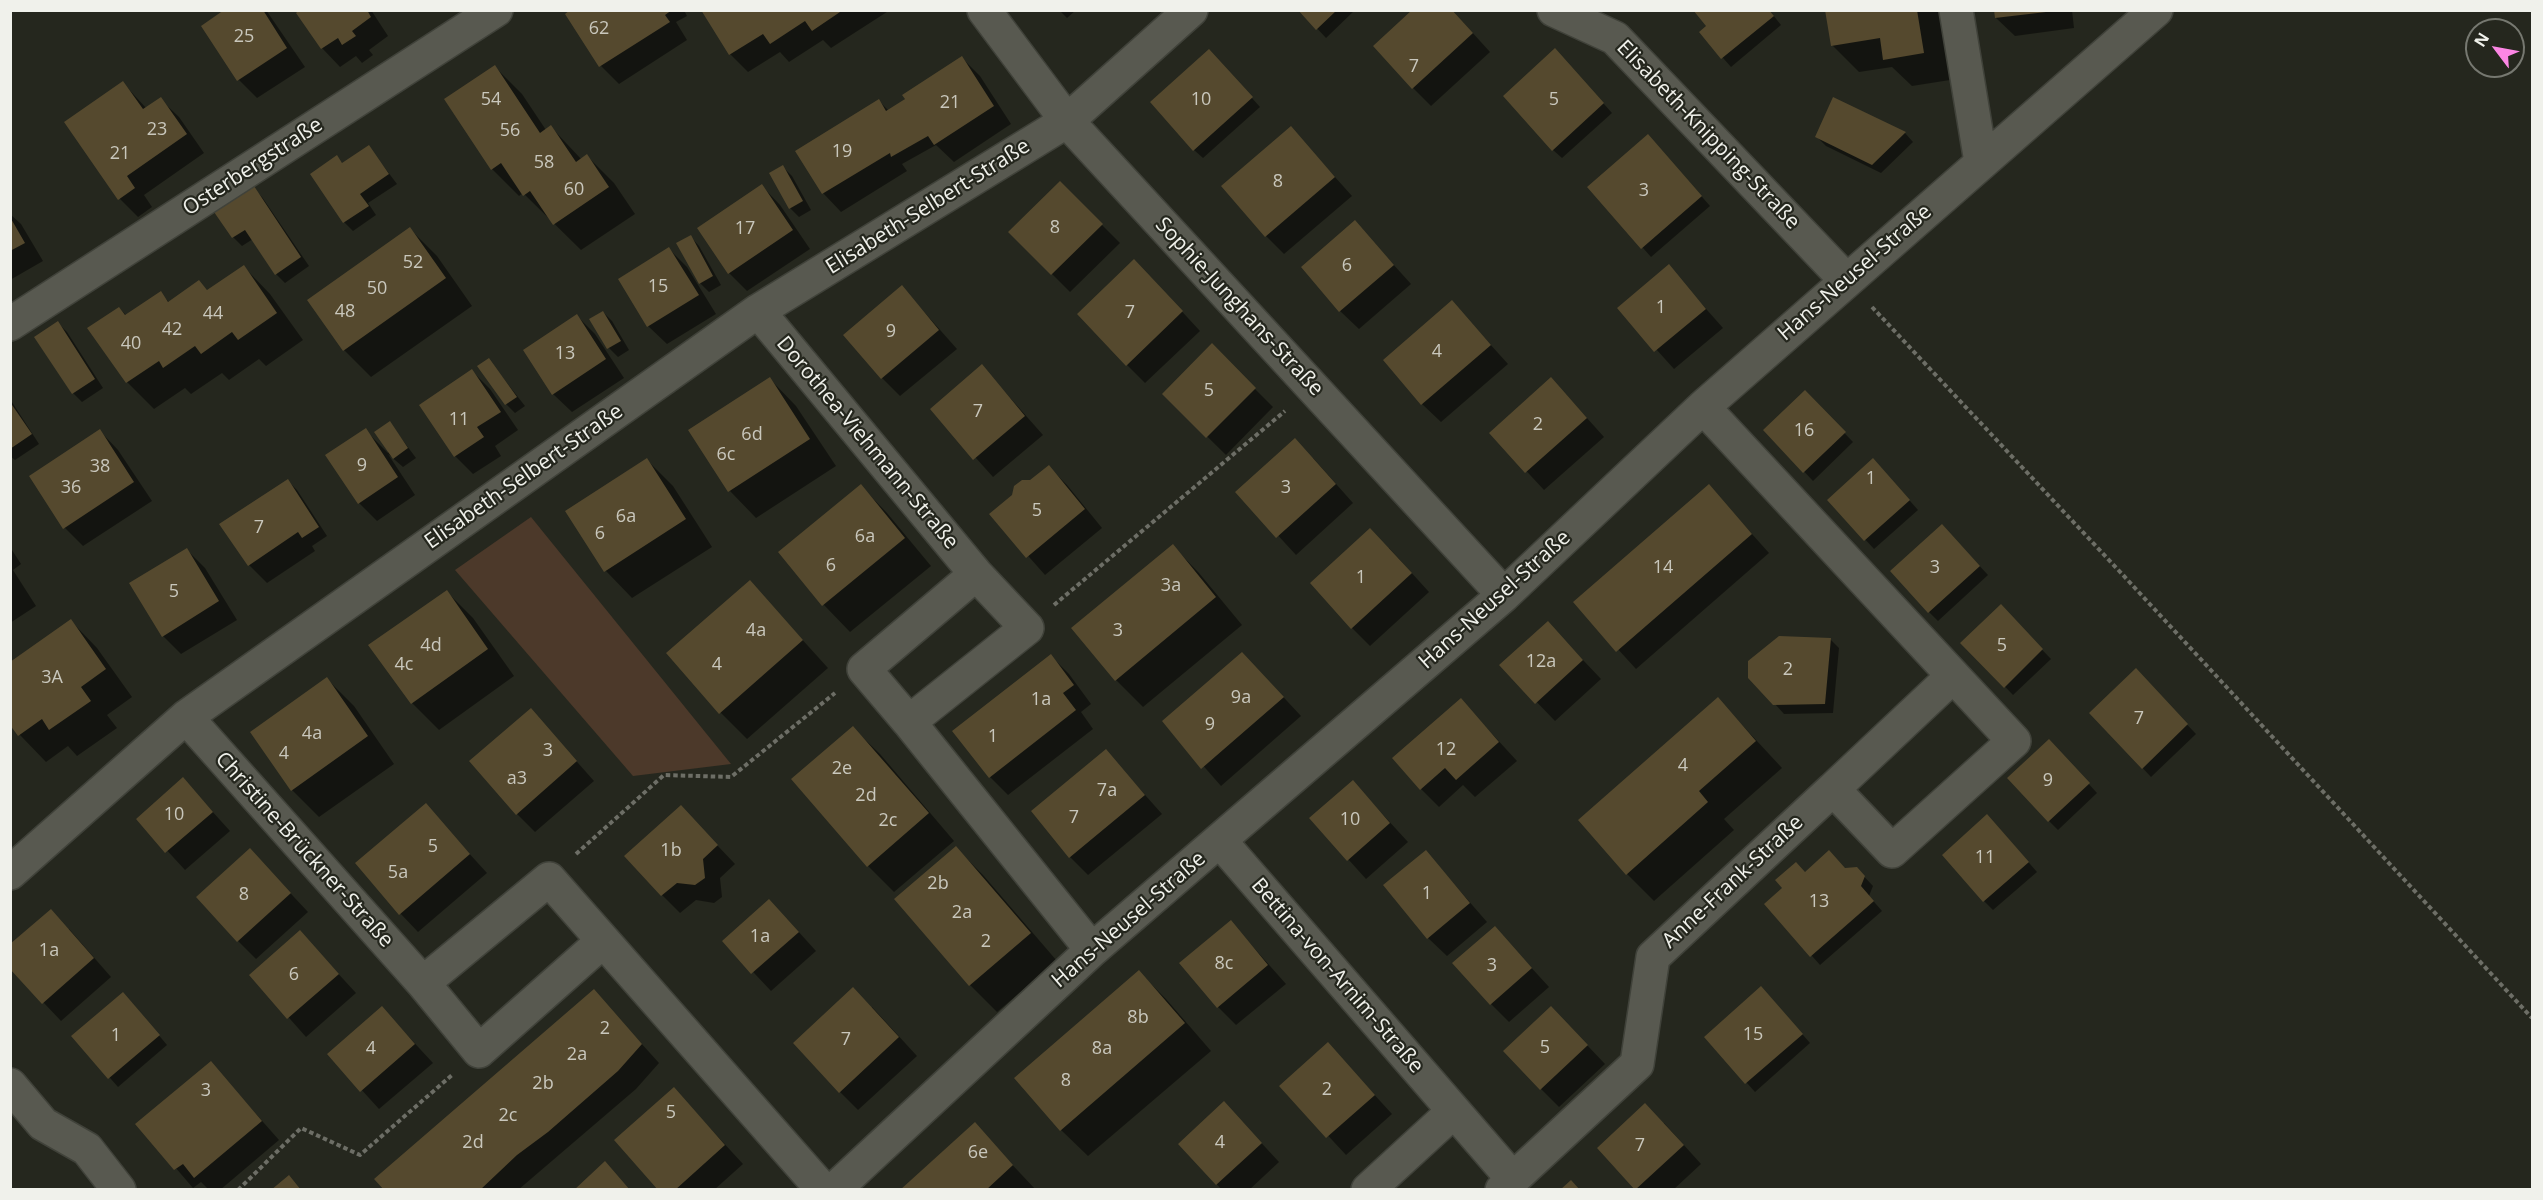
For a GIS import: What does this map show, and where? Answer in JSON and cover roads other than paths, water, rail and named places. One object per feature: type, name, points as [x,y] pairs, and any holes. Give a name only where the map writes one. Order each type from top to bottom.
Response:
[{"type":"street","name":"Osterbergstraße","points":[[10,324],[496,10]]},
{"type":"street","name":"Sophie-Junghans-Straße","points":[[984,10],[1067,121],[1504,595]]},
{"type":"street","points":[[1067,121],[1191,10]]},
{"type":"street","name":"Elisabeth-Knipping-Straße","points":[[1554,10],[1615,38],[1846,280]]},
{"type":"street","points":[[1956,10],[1981,162]]},
{"type":"street","name":"Hans-Neusel-Straße","points":[[834,1190],[1092,950],[1504,595],[1703,407],[2156,10]]},
{"type":"street","name":"Elisabeth-Selbert-Straße","points":[[10,873],[186,717],[758,311],[1067,121]]},
{"type":"street","name":"Dorothea-Viehmann-Straße","points":[[758,311],[976,574],[1027,628],[909,722]]},
{"type":"street","points":[[1703,407],[2014,741],[1892,851],[1833,789]]},
{"type":"street","points":[[976,574],[864,669],[1092,950]]},
{"type":"street","name":"Anne-Frank-Straße","points":[[1507,1184],[1637,1064],[1653,957],[1953,676]]},
{"type":"street","name":"Christine-Brückner-Straße","points":[[186,717],[423,983],[479,1051],[603,941]]},
{"type":"street","name":"Bettina-von-Arnim-Straße","points":[[1220,841],[1454,1111],[1507,1184]]},
{"type":"street","points":[[423,983],[549,879],[823,1190]]},
{"type":"street","points":[[10,1085],[43,1124],[87,1149],[119,1190]]},
{"type":"street","points":[[1368,1190],[1454,1111]]}]
